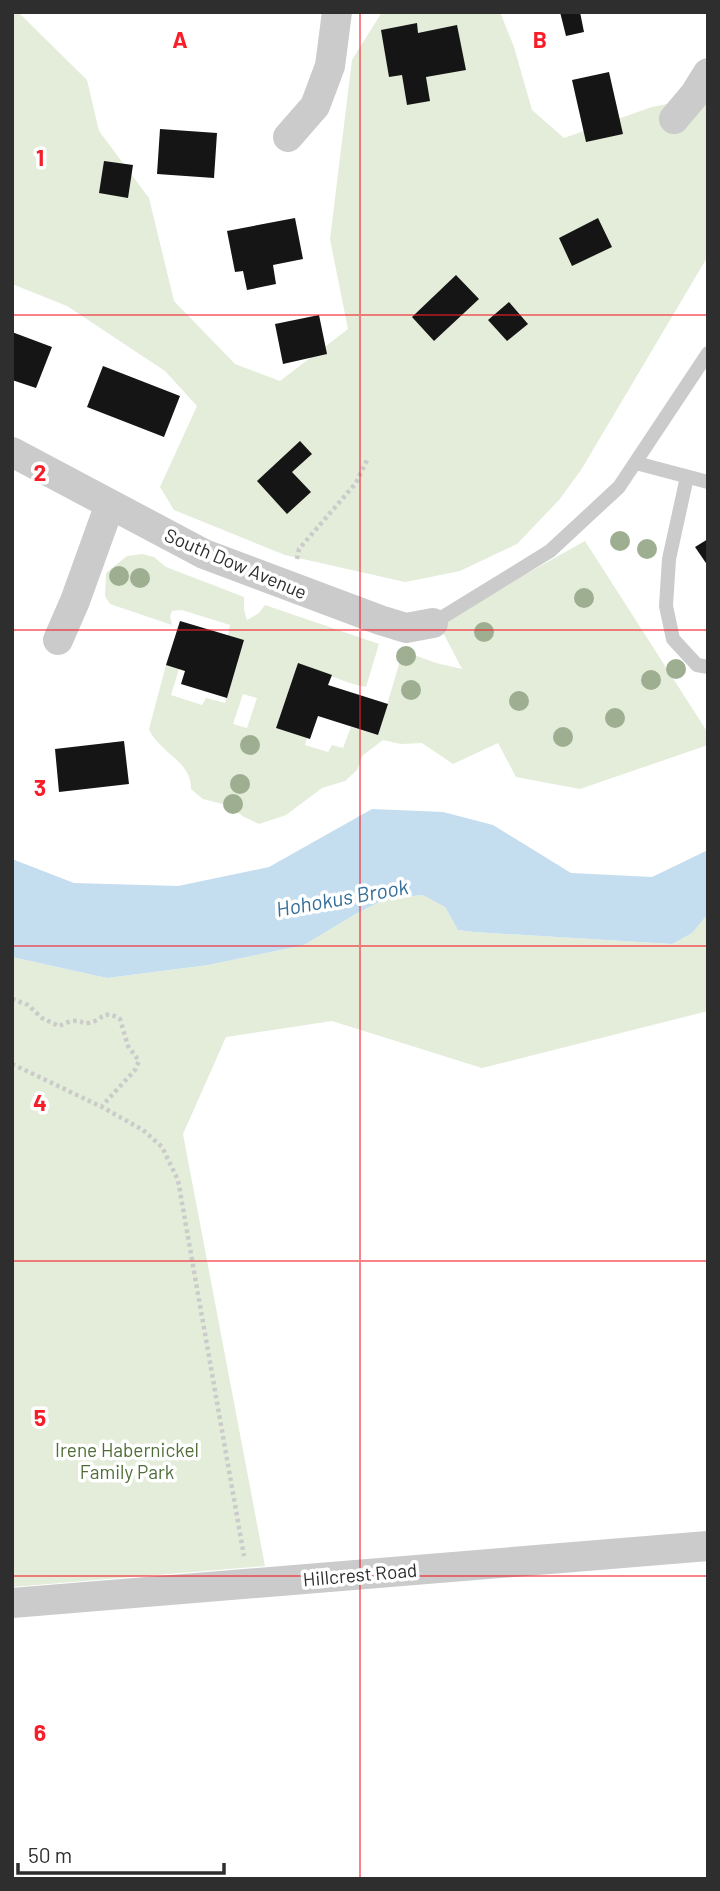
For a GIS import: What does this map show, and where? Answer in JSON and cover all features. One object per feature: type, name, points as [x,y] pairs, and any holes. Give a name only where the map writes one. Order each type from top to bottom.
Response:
[{"type":"street","points":[[288,137],[315,106],[330,66],[337,12]]},
{"type":"street","points":[[674,119],[708,73]]},
{"type":"street","name":"South Dow Avenue","points":[[12,452],[204,554],[406,628],[433,623]]},
{"type":"street","points":[[58,640],[110,504]]},
{"type":"street","name":"Hillcrest Road","points":[[12,1603],[708,1546]]},
{"type":"lane","points":[[433,623],[550,551],[618,486],[708,353]]},
{"type":"lane","points":[[636,463],[708,482]]},
{"type":"lane","points":[[687,477],[669,559],[666,606],[673,639],[697,665],[708,667]]},
{"type":"path","points":[[291,587],[299,550],[356,483],[368,458]]},
{"type":"path","points":[[12,999],[59,1026],[76,1021],[86,1024],[103,1015],[112,1014],[120,1019],[128,1046],[139,1060],[135,1070],[102,1107]]},
{"type":"path","points":[[12,1064],[143,1130],[162,1147],[178,1180],[248,1584]]},
{"type":"green space","points":[[12,12],[18,12],[87,80],[99,131],[149,198],[174,301],[235,364],[280,381],[348,329],[330,239],[352,60],[382,12],[500,12],[514,47],[532,110],[564,138],[652,107],[708,96],[708,256],[581,470],[559,500],[517,544],[460,571],[405,582],[285,555],[174,510],[160,487],[197,406],[165,371],[67,306],[12,284]]},
{"type":"green space","points":[[585,541],[708,733],[708,745],[580,789],[516,777],[498,743],[453,764],[422,743],[401,744],[383,740],[362,756],[357,770],[345,781],[322,788],[286,815],[259,824],[227,805],[203,799],[191,789],[186,771],[153,737],[149,729],[166,665],[179,669],[171,695],[202,705],[206,698],[225,703],[244,640],[228,636],[230,625],[182,610],[172,611],[172,625],[110,604],[105,596],[106,573],[127,556],[142,554],[154,557],[166,567],[244,597],[247,620],[259,613],[265,605],[379,644],[366,687],[298,664],[276,728],[307,738],[305,745],[328,752],[332,745],[343,748],[351,727],[378,735],[403,651],[462,669],[438,623]],"holes":[[[243,694],[257,698],[247,728],[233,724]]]},
{"type":"green space","name":"Irene Habernickel Family Park","points":[[424,895],[445,907],[458,930],[474,932],[671,944],[692,933],[708,914],[708,1011],[482,1068],[332,1021],[226,1037],[183,1134],[265,1566],[12,1587],[12,957],[107,978],[208,965],[304,945],[385,899]]},
{"type":"water","name":"Hohokus Brook","points":[[372,809],[443,812],[493,825],[571,873],[652,877],[708,850],[708,914],[692,933],[672,944],[474,932],[458,930],[445,907],[423,895],[385,899],[304,945],[208,965],[107,978],[12,957],[12,859],[74,883],[178,886],[269,867]]},
{"type":"building","points":[[560,12],[580,12],[584,32],[566,36]]},
{"type":"building","points":[[417,23],[418,33],[457,25],[466,70],[426,77],[430,101],[407,105],[402,75],[389,77],[381,30]]},
{"type":"building","points":[[609,72],[623,134],[586,142],[572,80]]},
{"type":"building","points":[[160,129],[217,133],[214,178],[157,174]]},
{"type":"building","points":[[104,161],[133,165],[128,198],[99,193]]},
{"type":"building","points":[[295,218],[303,259],[273,265],[276,284],[247,290],[243,271],[235,272],[227,231]]},
{"type":"building","points":[[598,218],[612,247],[572,266],[559,238]]},
{"type":"building","points":[[456,275],[479,299],[434,341],[412,317]]},
{"type":"building","points":[[509,302],[528,324],[507,341],[488,320]]},
{"type":"building","points":[[319,315],[327,354],[283,364],[275,324]]},
{"type":"building","points":[[12,332],[52,347],[36,388],[12,380]]},
{"type":"building","points":[[103,366],[180,396],[164,437],[87,407]]},
{"type":"building","points":[[300,441],[312,454],[292,472],[311,492],[287,514],[257,481]]},
{"type":"building","points":[[708,539],[708,566],[695,547]]},
{"type":"building","points":[[180,621],[244,640],[227,698],[181,684],[185,671],[166,665]]},
{"type":"building","points":[[298,663],[332,675],[328,685],[388,704],[378,735],[318,716],[310,739],[276,728]]},
{"type":"building","points":[[124,741],[129,784],[59,792],[55,749]]}]
